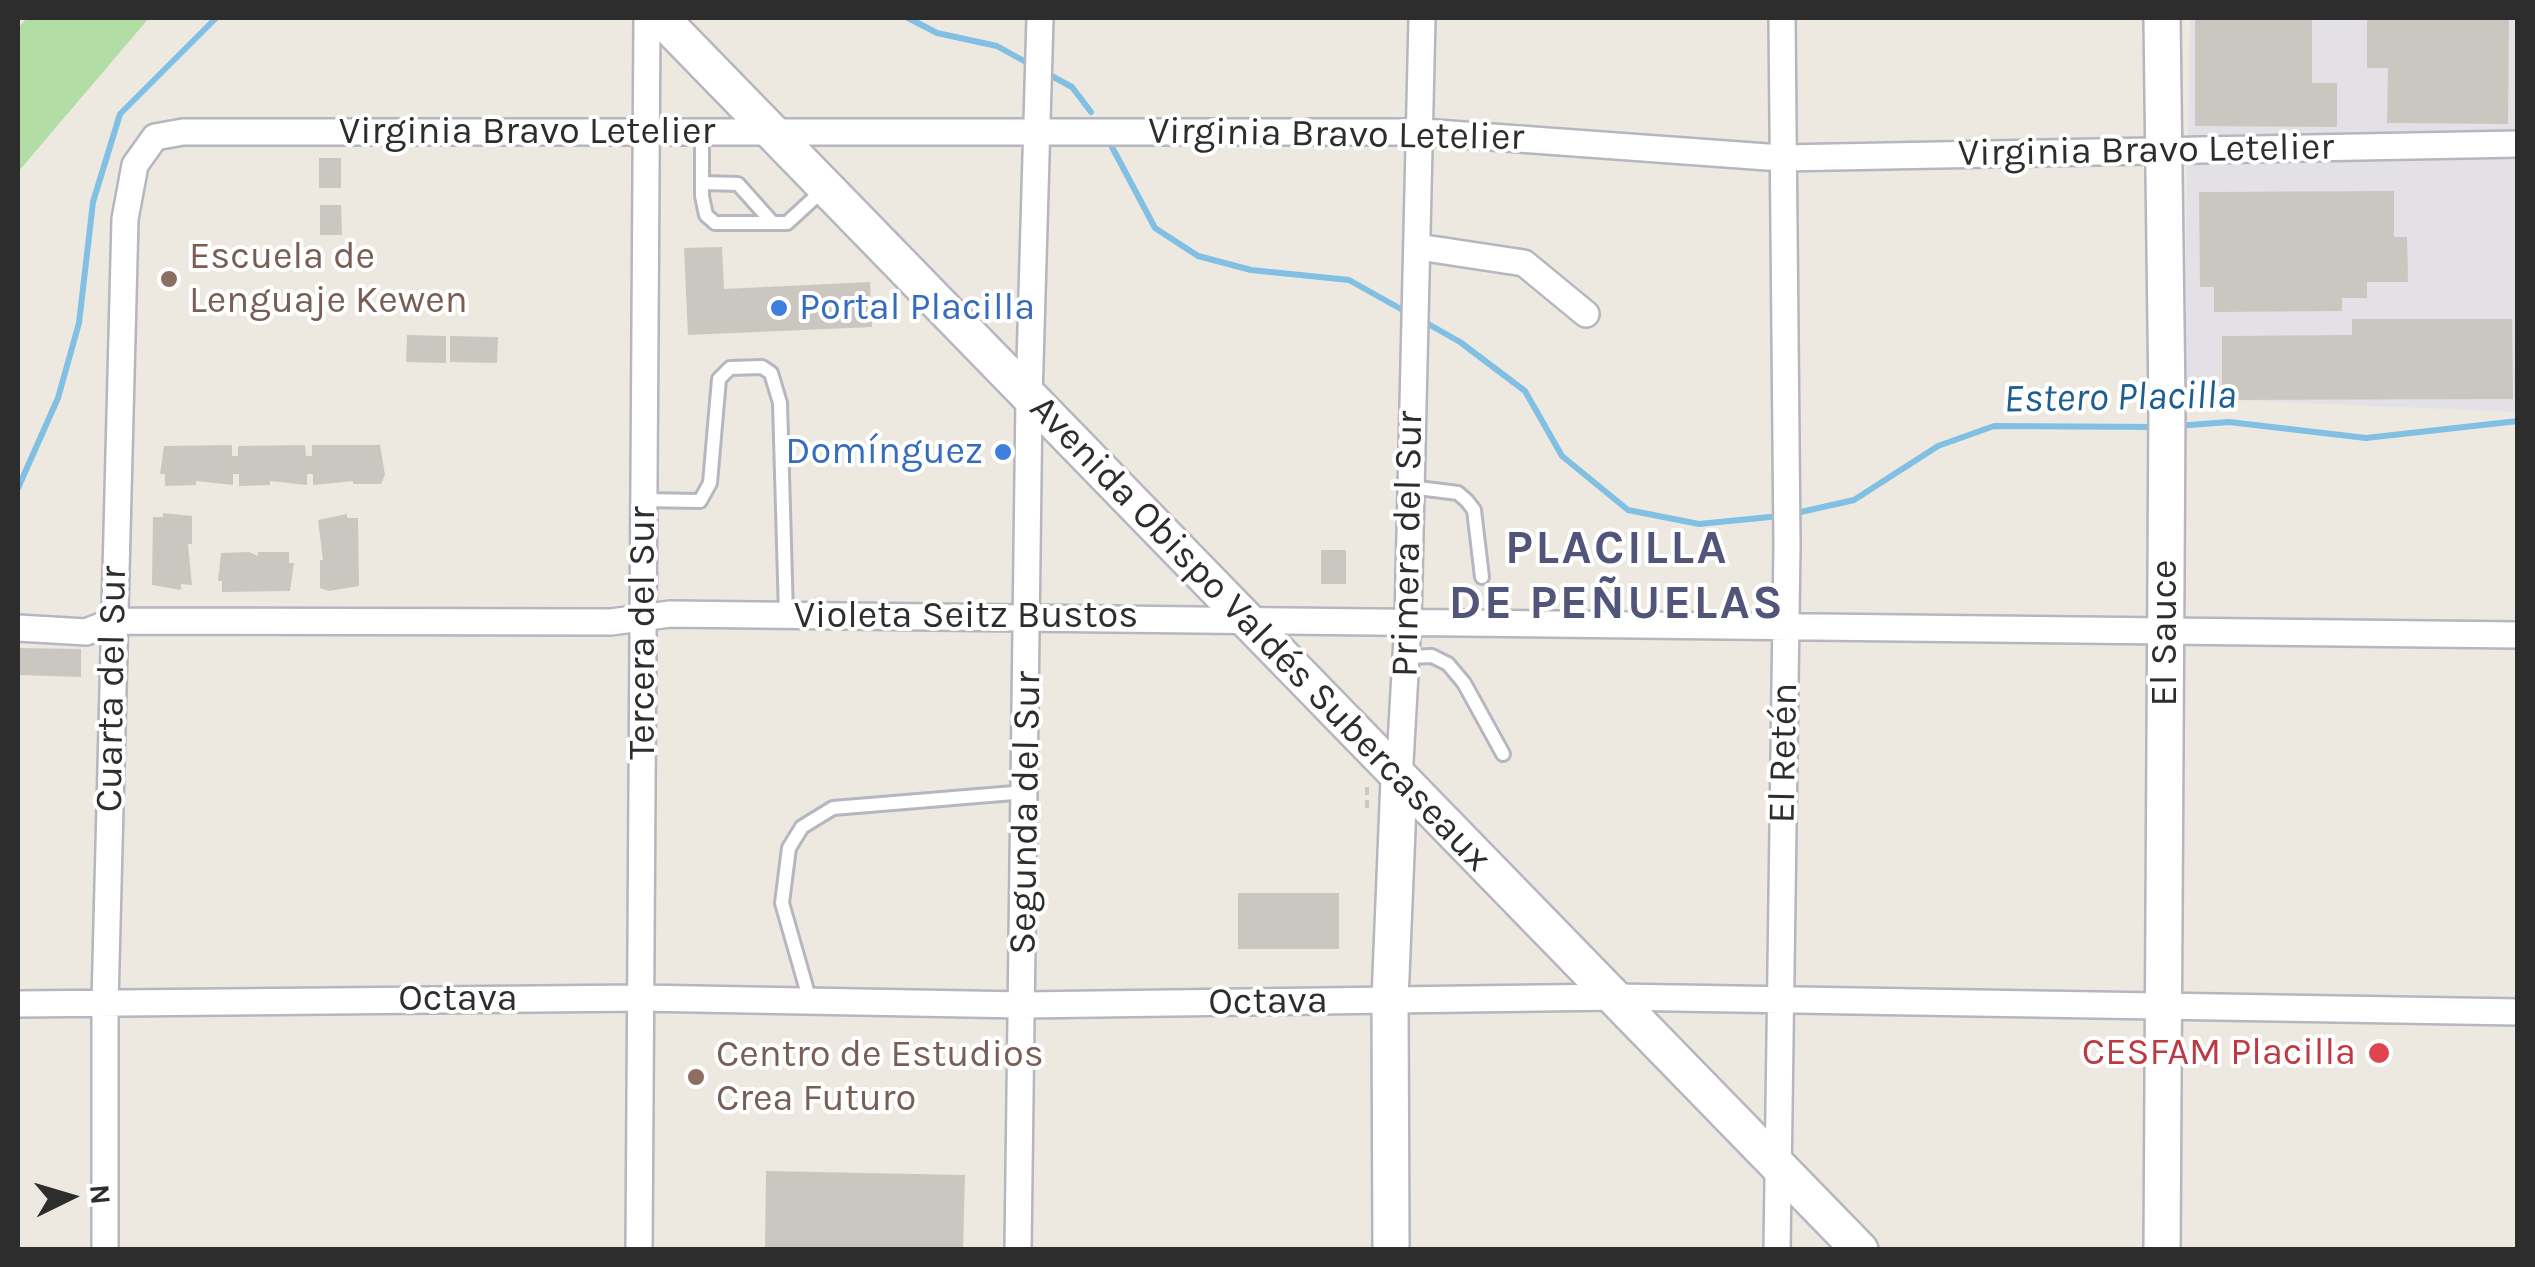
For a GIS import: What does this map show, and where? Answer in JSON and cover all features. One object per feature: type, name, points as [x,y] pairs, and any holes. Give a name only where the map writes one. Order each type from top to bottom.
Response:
[{"type":"street","name":"Tercera del Sur","points":[[639,1250],[647,18]]},
{"type":"street","name":"Avenida Obispo Valdés Subercaseaux","points":[[662,18],[1860,1250]]},
{"type":"street","name":"Segunda del Sur","points":[[1018,1250],[1029,398],[1040,18]]},
{"type":"street","name":"Primera del Sur","points":[[1392,1250],[1390,1000],[1408,620],[1422,18]]},
{"type":"street","name":"El Retén","points":[[1777,1250],[1787,545],[1782,18]]},
{"type":"street","name":"El Sauce","points":[[2162,18],[2167,402],[2162,1250]]},
{"type":"street","name":"Virginia Bravo Letelier","points":[[155,137],[183,132],[772,132],[1040,121],[1422,132],[1781,158],[2518,144]]},
{"type":"street","name":"Cuarta del Sur","points":[[104,1250],[105,1002],[125,219],[135,165],[155,137]]},
{"type":"street","points":[[1418,248],[1524,263],[1586,314]]},
{"type":"street","name":"Violeta Seitz Bustos","points":[[18,628],[86,632],[114,621],[611,622],[643,617],[786,615],[2518,634]]},
{"type":"street","name":"Octava","points":[[18,1004],[640,998],[1022,1005],[1615,997],[2518,1012]]},
{"type":"lane","points":[[702,132],[706,216],[715,223],[794,220],[825,187]]},
{"type":"lane","points":[[703,183],[738,184],[771,222]]},
{"type":"lane","points":[[644,500],[700,501],[710,483],[715,392],[720,379],[730,368],[762,368],[771,373],[780,403],[786,615]]},
{"type":"lane","points":[[1410,486],[1458,493],[1467,501],[1474,510],[1482,577]]},
{"type":"lane","points":[[1406,657],[1432,656],[1448,664],[1464,683],[1503,754]]},
{"type":"lane","points":[[810,1001],[782,903],[789,848],[802,827],[833,808],[1026,792]]},
{"type":"shaded area","points":[[2190,18],[2517,18],[2517,412],[2183,398]]},
{"type":"green space","points":[[27,18],[149,18],[18,172],[18,28]]},
{"type":"building","points":[[2195,18],[2312,18],[2312,83],[2337,83],[2337,127],[2195,126]]},
{"type":"building","points":[[2367,18],[2509,18],[2508,124],[2387,123],[2388,68],[2367,68]]},
{"type":"building","points":[[319,158],[341,158],[341,188],[319,188]]},
{"type":"building","points":[[2394,191],[2394,237],[2407,237],[2408,282],[2367,282],[2367,298],[2342,298],[2342,311],[2214,312],[2214,287],[2200,287],[2199,192]]},
{"type":"building","points":[[320,205],[341,205],[342,235],[320,235]]},
{"type":"building","name":"Portal Placilla","points":[[722,247],[724,289],[870,282],[872,327],[688,335],[684,248]]},
{"type":"building","points":[[2352,319],[2512,319],[2513,399],[2222,400],[2222,336],[2352,335]]},
{"type":"building","points":[[407,335],[446,336],[446,363],[406,362]]},
{"type":"building","points":[[450,336],[498,337],[497,363],[450,362]]},
{"type":"building","points":[[232,445],[232,456],[238,456],[238,446],[305,445],[306,456],[312,456],[312,445],[380,445],[385,475],[381,484],[353,481],[313,485],[313,474],[307,474],[307,485],[270,481],[270,485],[239,486],[239,474],[233,474],[233,485],[196,481],[196,485],[165,486],[165,474],[160,474],[164,446]]},
{"type":"building","points":[[163,513],[192,516],[192,544],[188,544],[192,585],[181,584],[181,590],[152,585],[153,517],[163,517]]},
{"type":"building","points":[[347,514],[347,518],[358,518],[359,586],[329,591],[320,588],[323,560],[318,520]]},
{"type":"building","points":[[1321,550],[1346,550],[1346,584],[1321,584]]},
{"type":"building","points":[[249,552],[258,556],[258,552],[289,552],[289,563],[294,563],[290,591],[222,592],[222,581],[218,581],[221,553]]},
{"type":"building","points":[[18,648],[81,649],[81,677],[18,675]]},
{"type":"building","points":[[1238,893],[1339,893],[1339,949],[1238,949]]},
{"type":"building","points":[[766,1171],[965,1175],[963,1250],[765,1250]]},
{"type":"waterway","points":[[18,488],[58,398],[79,323],[93,202],[120,114],[216,18]]},
{"type":"waterway","name":"Estero Placilla","points":[[908,18],[937,33],[997,46],[1033,66]]},
{"type":"waterway","name":"Estero Placilla","points":[[1044,72],[1072,87],[1091,112]]},
{"type":"waterway","name":"Estero Placilla","points":[[1112,147],[1155,228],[1198,256],[1251,270],[1349,280],[1408,313]]},
{"type":"waterway","name":"Estero Placilla","points":[[1423,321],[1460,342],[1525,391],[1562,456],[1628,510],[1699,524],[1780,516]]},
{"type":"waterway","name":"Estero Placilla","points":[[2176,426],[2229,422],[2366,438],[2518,421]]},
{"type":"waterway","name":"Estero Placilla","points":[[1792,514],[1854,500],[1938,446],[1994,426],[2154,427]]},
{"type":"place","name":"Escuela de Lenguaje Kewen","points":[[169,279]]},
{"type":"place","name":"Portal Placilla","points":[[779,308]]},
{"type":"place","name":"Domínguez","points":[[1003,452]]},
{"type":"place","name":"CESFAM Placilla","points":[[2379,1053]]},
{"type":"place","name":"Centro de Estudios Crea Futuro","points":[[696,1077]]},
{"type":"district","name":"PLACILLA DE PEÑUELAS","points":[[1617,576]]}]
